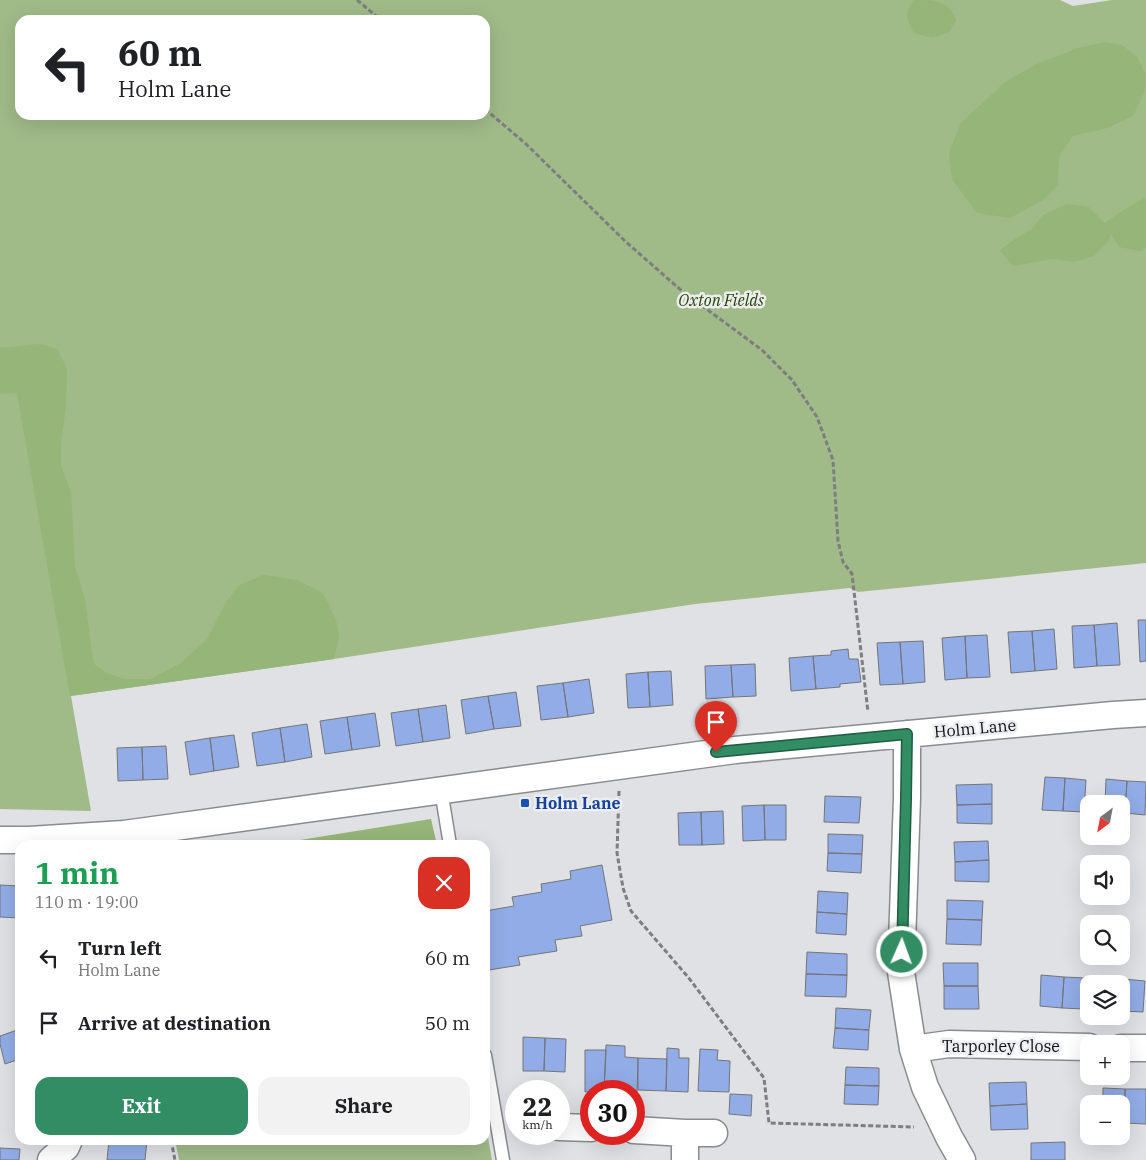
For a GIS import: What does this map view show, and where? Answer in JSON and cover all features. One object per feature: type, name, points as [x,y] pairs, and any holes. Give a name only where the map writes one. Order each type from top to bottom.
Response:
[{"type":"street","name":"Holm Lane","points":[[0,840],[124,834],[734,750],[1146,713]]},
{"type":"street","points":[[907,734],[901,972],[912,1049],[925,1087],[962,1160]]},
{"type":"street","name":"Tarporley Close","points":[[912,1049],[948,1044],[1080,1047]]},
{"type":"street","points":[[1130,1048],[1146,1048]]},
{"type":"street","points":[[645,1130],[714,1133]]},
{"type":"street","points":[[685,1132],[685,1160]]},
{"type":"street","points":[[51,1160],[67,1145]]},
{"type":"lane","points":[[441,790],[449,840]]},
{"type":"lane","points":[[490,1086],[502,1160]]},
{"type":"path","points":[[357,0],[375,15]]},
{"type":"path","points":[[490,113],[526,144],[626,242],[682,291],[762,350],[792,380],[817,418],[833,460],[838,541],[843,562],[852,574],[871,737]]},
{"type":"path","points":[[620,765],[617,853],[623,888],[631,911],[688,976],[764,1078],[769,1123],[945,1128]]},
{"type":"path","points":[[172,1145],[175,1160]]},
{"type":"green space","name":"Oxton Fields","points":[[0,0],[1060,0],[1073,6],[1112,0],[1146,0],[1146,563],[858,592],[850,588],[695,604],[334,659],[71,696],[91,811],[0,809]]},
{"type":"green space","points":[[914,0],[940,2],[949,8],[956,20],[949,32],[933,38],[914,33],[907,13]]},
{"type":"green space","points":[[1105,42],[1122,45],[1137,57],[1145,73],[1145,90],[1133,116],[1107,128],[1073,136],[1059,157],[1058,185],[1043,200],[1010,218],[977,213],[952,179],[949,152],[961,123],[1005,82],[1039,63],[1078,48]]},
{"type":"green space","points":[[1145,198],[1146,248],[1140,251],[1119,247],[1111,234],[1108,241],[1094,256],[1075,262],[1053,259],[1013,266],[1000,250],[1032,229],[1043,215],[1067,204],[1089,207],[1105,223]]},
{"type":"green space","points":[[39,344],[57,349],[67,368],[61,465],[71,493],[75,567],[85,599],[94,664],[106,673],[124,679],[150,679],[181,663],[207,639],[225,604],[238,586],[263,575],[297,580],[323,593],[336,620],[339,637],[334,659],[70,696],[17,393],[0,394],[0,348]]},
{"type":"green space","points":[[431,819],[436,840],[300,840]]},
{"type":"green space","points":[[176,1145],[489,1145],[492,1160],[179,1160]]},
{"type":"building","points":[[1138,620],[1146,620],[1146,661],[1140,662]]},
{"type":"building","points":[[1117,623],[1120,665],[1097,666],[1094,625]]},
{"type":"building","points":[[1094,625],[1097,666],[1074,668],[1072,626]]},
{"type":"building","points":[[1054,629],[1057,669],[1035,671],[1032,631]]},
{"type":"building","points":[[1032,631],[1035,671],[1011,673],[1008,632]]},
{"type":"building","points":[[987,635],[990,677],[967,678],[965,636]]},
{"type":"building","points":[[965,636],[967,678],[945,680],[942,638]]},
{"type":"building","points":[[923,641],[925,682],[903,684],[900,642]]},
{"type":"building","points":[[900,642],[903,684],[880,685],[877,643]]},
{"type":"building","points":[[848,649],[849,659],[858,659],[861,682],[840,684],[840,687],[816,689],[813,656],[831,655],[831,651]]},
{"type":"building","points":[[813,656],[816,689],[791,691],[789,658]]},
{"type":"building","points":[[755,664],[756,696],[733,697],[731,665]]},
{"type":"building","points":[[731,665],[733,697],[706,699],[705,666]]},
{"type":"building","points":[[671,671],[673,705],[650,707],[648,672]]},
{"type":"building","points":[[648,672],[650,707],[628,708],[626,674]]},
{"type":"building","points":[[589,679],[594,713],[568,717],[563,683]]},
{"type":"building","points":[[563,683],[568,717],[541,720],[537,686]]},
{"type":"building","points":[[516,692],[521,726],[494,729],[488,696]]},
{"type":"building","points":[[488,696],[494,729],[466,734],[461,700]]},
{"type":"building","points":[[446,705],[450,738],[423,742],[418,709]]},
{"type":"building","points":[[418,709],[423,742],[396,746],[391,713]]},
{"type":"building","points":[[375,713],[380,746],[352,750],[347,717]]},
{"type":"building","points":[[347,717],[352,750],[325,754],[320,721]]},
{"type":"building","points":[[307,724],[312,757],[285,762],[280,728]]},
{"type":"building","points":[[280,728],[285,762],[257,766],[252,733]]},
{"type":"building","points":[[234,735],[239,767],[214,771],[210,738]]},
{"type":"building","points":[[210,738],[214,771],[190,775],[185,742]]},
{"type":"building","points":[[166,746],[168,779],[143,780],[142,747]]},
{"type":"building","points":[[142,747],[143,780],[118,781],[117,748]]},
{"type":"building","points":[[1045,777],[1065,778],[1063,811],[1042,810]]},
{"type":"building","points":[[1065,778],[1086,780],[1085,795],[1080,795],[1080,812],[1063,811]]},
{"type":"building","points":[[1106,779],[1127,781],[1126,795],[1105,795]]},
{"type":"building","points":[[1127,781],[1146,782],[1145,815],[1130,814],[1130,795],[1126,795]]},
{"type":"building","points":[[992,784],[992,804],[957,805],[956,785]]},
{"type":"building","points":[[825,796],[861,797],[859,823],[824,822]]},
{"type":"building","points":[[992,804],[992,824],[957,823],[957,805]]},
{"type":"building","points":[[764,805],[765,840],[743,841],[742,806]]},
{"type":"building","points":[[764,805],[786,805],[786,840],[765,840]]},
{"type":"building","points":[[723,811],[724,844],[702,845],[701,812]]},
{"type":"building","points":[[701,812],[702,845],[679,845],[678,813]]},
{"type":"building","points":[[828,834],[863,835],[862,854],[828,853]]},
{"type":"building","points":[[988,841],[989,860],[955,862],[954,842]]},
{"type":"building","points":[[828,853],[862,854],[861,873],[827,871]]},
{"type":"building","points":[[989,860],[989,882],[955,881],[955,862]]},
{"type":"building","points":[[602,865],[612,920],[580,926],[582,936],[555,940],[557,951],[518,957],[520,965],[490,970],[490,910],[514,906],[512,897],[542,892],[541,884],[571,879],[570,871]]},
{"type":"building","points":[[0,885],[15,886],[15,918],[0,917]]},
{"type":"building","points":[[818,891],[848,893],[847,914],[817,912]]},
{"type":"building","points":[[947,900],[983,901],[982,920],[947,919]]},
{"type":"building","points":[[817,912],[847,914],[846,935],[816,933]]},
{"type":"building","points":[[947,919],[982,920],[981,945],[946,944]]},
{"type":"building","points":[[807,952],[847,954],[847,975],[806,974]]},
{"type":"building","points":[[943,963],[978,963],[978,986],[944,986]]},
{"type":"building","points":[[806,974],[847,975],[846,997],[805,996]]},
{"type":"building","points":[[1041,975],[1064,977],[1062,1008],[1040,1006]]},
{"type":"building","points":[[1064,977],[1080,978],[1080,1009],[1062,1008]]},
{"type":"building","points":[[1130,980],[1145,981],[1143,1012],[1130,1011]]},
{"type":"building","points":[[944,986],[978,986],[979,1009],[944,1009]]},
{"type":"building","points":[[836,1008],[871,1010],[869,1030],[835,1028]]},
{"type":"building","points":[[835,1028],[869,1030],[868,1050],[833,1048]]},
{"type":"building","points":[[15,1031],[15,1061],[5,1064],[0,1036]]},
{"type":"building","points":[[523,1037],[545,1038],[544,1071],[523,1071]]},
{"type":"building","points":[[545,1038],[566,1039],[565,1072],[544,1071]]},
{"type":"building","points":[[606,1045],[625,1046],[625,1057],[638,1058],[637,1080],[604,1080]]},
{"type":"building","points":[[667,1048],[679,1049],[679,1058],[689,1058],[688,1092],[666,1091]]},
{"type":"building","points":[[700,1049],[718,1050],[717,1060],[730,1061],[729,1092],[698,1091]]},
{"type":"building","points":[[585,1050],[606,1050],[605,1080],[585,1080]]},
{"type":"building","points":[[638,1058],[667,1059],[666,1091],[645,1090],[645,1080],[638,1080]]},
{"type":"building","points":[[846,1067],[879,1068],[879,1086],[845,1085]]},
{"type":"building","points":[[1026,1082],[1027,1104],[990,1106],[989,1083]]},
{"type":"building","points":[[845,1085],[879,1086],[878,1105],[844,1104]]},
{"type":"building","points":[[1103,1088],[1125,1089],[1125,1095],[1103,1095]]},
{"type":"building","points":[[1125,1089],[1146,1089],[1146,1124],[1130,1123],[1130,1095],[1125,1095]]},
{"type":"building","points":[[730,1094],[752,1095],[751,1116],[729,1114]]},
{"type":"building","points":[[1027,1104],[1028,1129],[991,1130],[990,1106]]},
{"type":"building","points":[[1065,1142],[1065,1160],[1031,1160],[1031,1143]]},
{"type":"building","points":[[108,1145],[146,1145],[145,1160],[107,1160]]},
{"type":"building","points":[[0,1148],[20,1149],[19,1160],[0,1160]]},
{"type":"place","name":"Holm Lane","points":[[525,803]]},
{"type":"route","points":[[716,752],[907,734],[902,952]]}]
